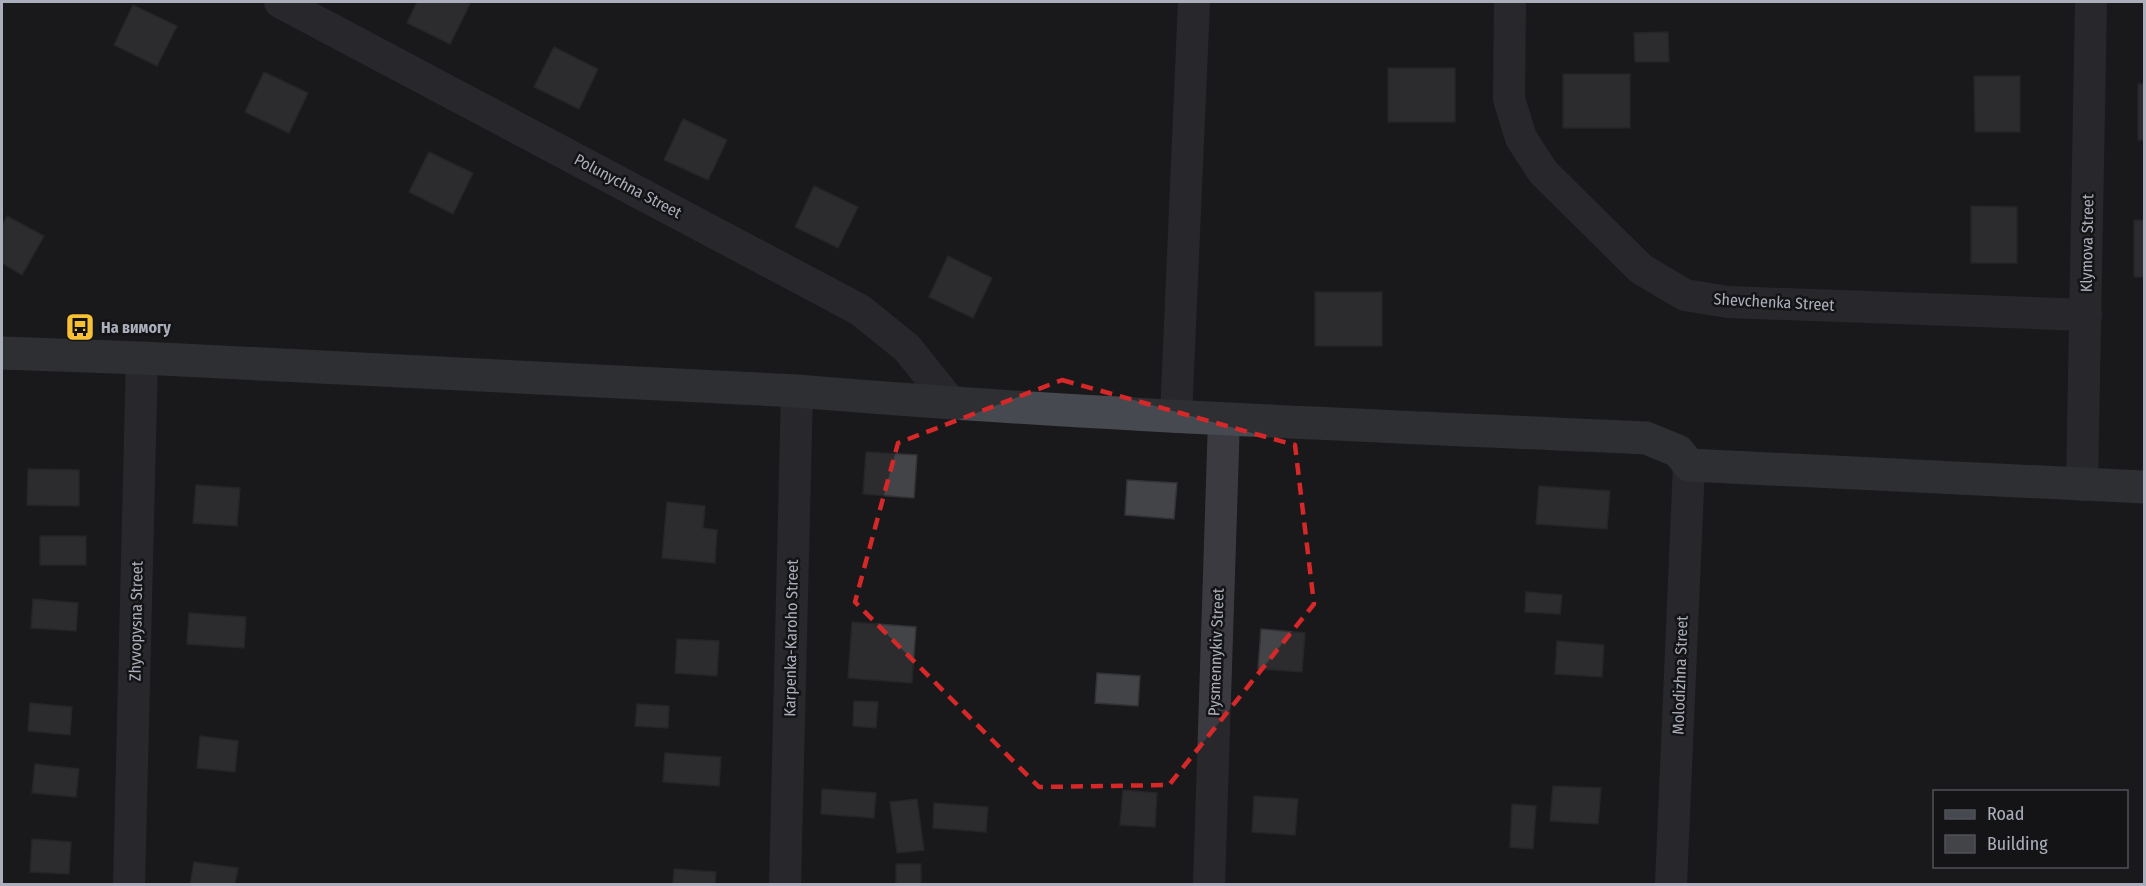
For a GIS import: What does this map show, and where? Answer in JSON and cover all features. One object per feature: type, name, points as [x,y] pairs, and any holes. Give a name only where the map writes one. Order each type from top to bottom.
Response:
[{"type":"street","name":"Polunychna Street","points":[[280,2],[860,310],[907,348],[951,403]]},
{"type":"street","points":[[1176,417],[1194,2]]},
{"type":"street","name":"Shevchenka Street","points":[[1510,2],[1509,99],[1521,138],[1543,172],[1641,269],[1685,295],[1728,302],[2086,315]]},
{"type":"street","name":"Klymova Street","points":[[2082,485],[2091,2]]},
{"type":"street","points":[[2,354],[142,358],[797,392],[1176,417],[1646,438],[1678,451],[1689,465],[2082,485],[2145,486]]},
{"type":"street","name":"Zhyvopysna Street","points":[[129,885],[142,358]]},
{"type":"street","name":"Karpenka-Karoho Street","points":[[785,885],[797,392]]},
{"type":"street","name":"Pysmennykiv Street","points":[[1209,885],[1224,419]]},
{"type":"street","name":"Molodizhna Street","points":[[1671,885],[1689,465]]},
{"type":"highlighted area","points":[[1062,380],[1295,445],[1314,604],[1169,785],[1039,787],[855,602],[898,443]]},
{"type":"building","points":[[417,2],[465,2],[470,4],[450,44],[407,23]]},
{"type":"building","points":[[133,5],[177,26],[157,66],[114,45]]},
{"type":"building","points":[[1668,32],[1669,62],[1635,62],[1634,33]]},
{"type":"building","points":[[554,47],[598,69],[579,109],[534,87]]},
{"type":"building","points":[[1388,68],[1455,68],[1455,122],[1388,122]]},
{"type":"building","points":[[264,72],[308,93],[289,133],[245,112]]},
{"type":"building","points":[[1563,74],[1630,74],[1630,128],[1563,128]]},
{"type":"building","points":[[1974,76],[2020,76],[2020,132],[1975,132]]},
{"type":"building","points":[[2138,84],[2144,84],[2144,140],[2138,140]]},
{"type":"building","points":[[683,119],[727,140],[708,180],[664,160]]},
{"type":"building","points":[[429,152],[473,173],[453,214],[409,192]]},
{"type":"building","points":[[814,186],[858,207],[838,248],[795,227]]},
{"type":"building","points":[[1971,206],[2017,207],[2017,263],[1971,263]]},
{"type":"building","points":[[7,216],[44,236],[22,275],[2,263],[2,225]]},
{"type":"building","points":[[2134,220],[2144,220],[2144,277],[2134,277]]},
{"type":"building","points":[[948,256],[992,278],[973,318],[929,297]]},
{"type":"building","points":[[1315,292],[1382,292],[1382,346],[1315,346]]},
{"type":"building","points":[[866,452],[917,455],[914,498],[863,494]]},
{"type":"building","points":[[28,469],[79,470],[79,506],[27,505]]},
{"type":"building","points":[[1127,480],[1177,483],[1174,519],[1125,515]]},
{"type":"building","points":[[196,485],[240,488],[237,526],[193,523]]},
{"type":"building","points":[[1539,486],[1610,491],[1607,529],[1536,524]]},
{"type":"building","points":[[667,502],[705,506],[703,528],[717,530],[715,563],[662,558]]},
{"type":"building","points":[[40,536],[86,536],[86,565],[40,565]]},
{"type":"building","points":[[1526,592],[1562,595],[1560,614],[1525,612]]},
{"type":"building","points":[[33,599],[78,603],[76,631],[31,628]]},
{"type":"building","points":[[189,613],[246,617],[244,648],[187,644]]},
{"type":"building","points":[[852,622],[916,627],[912,683],[848,678]]},
{"type":"building","points":[[1261,629],[1305,633],[1302,672],[1258,669]]},
{"type":"building","points":[[677,639],[719,641],[717,676],[675,673]]},
{"type":"building","points":[[1557,641],[1604,645],[1602,677],[1555,674]]},
{"type":"building","points":[[1097,673],[1140,676],[1138,706],[1095,703]]},
{"type":"building","points":[[854,701],[878,702],[876,728],[853,726]]},
{"type":"building","points":[[30,703],[72,707],[70,735],[28,731]]},
{"type":"building","points":[[637,704],[669,706],[668,728],[635,726]]},
{"type":"building","points":[[200,736],[238,741],[235,772],[197,768]]},
{"type":"building","points":[[665,753],[721,757],[719,786],[663,782]]},
{"type":"building","points":[[35,764],[79,769],[76,797],[32,793]]},
{"type":"building","points":[[1553,786],[1601,788],[1598,824],[1550,821]]},
{"type":"building","points":[[822,789],[876,793],[874,818],[821,814]]},
{"type":"building","points":[[1123,790],[1157,793],[1155,827],[1120,825]]},
{"type":"building","points":[[1254,796],[1298,799],[1295,835],[1252,832]]},
{"type":"building","points":[[917,799],[924,850],[897,853],[890,802]]},
{"type":"building","points":[[934,803],[988,807],[986,832],[933,828]]},
{"type":"building","points":[[1512,804],[1536,806],[1533,849],[1510,847]]},
{"type":"building","points":[[32,839],[71,842],[69,874],[30,872]]},
{"type":"building","points":[[194,862],[238,868],[235,884],[190,884]]},
{"type":"building","points":[[896,864],[921,864],[921,884],[896,884]]},
{"type":"building","points":[[674,869],[716,872],[715,884],[673,884]]},
{"type":"place","name":"На вимогу","points":[[80,327]]}]
